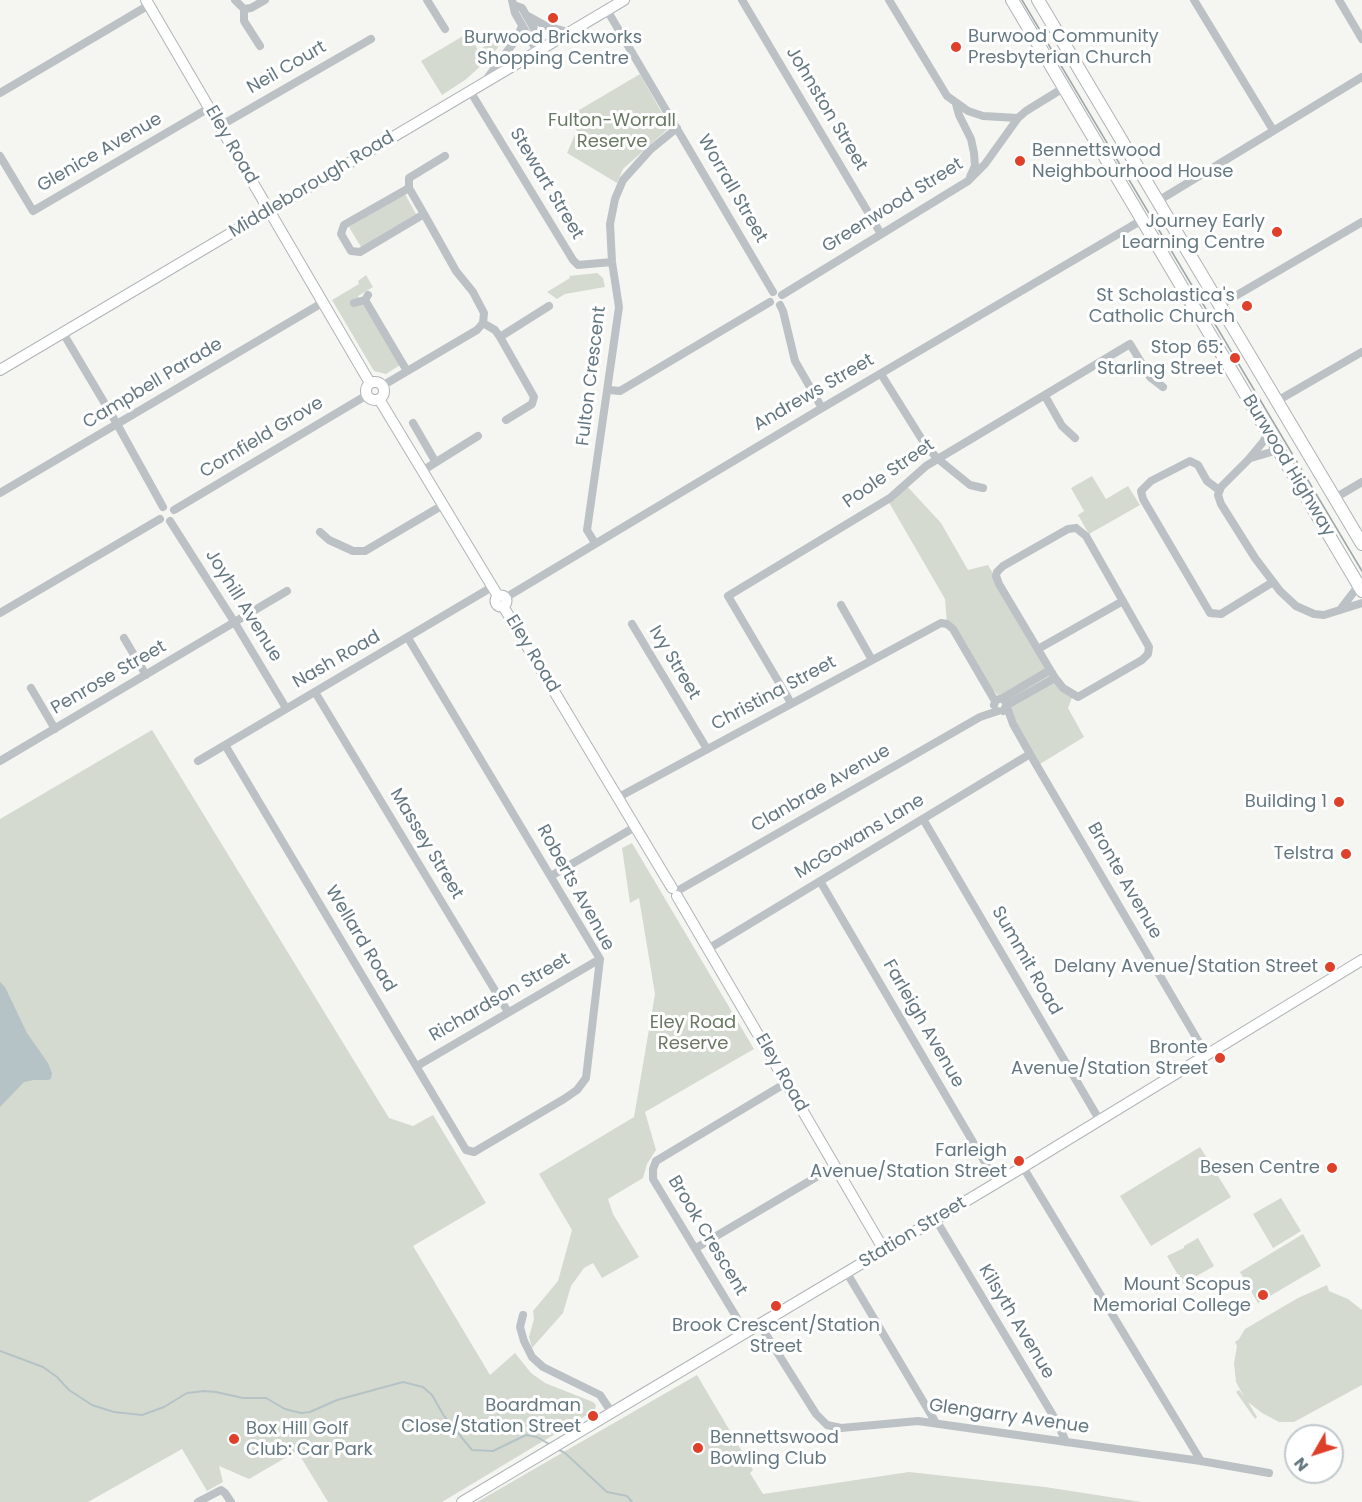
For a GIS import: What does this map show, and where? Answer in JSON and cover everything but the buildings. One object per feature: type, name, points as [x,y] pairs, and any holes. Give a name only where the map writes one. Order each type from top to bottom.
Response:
[{"type":"highway","name":"Burwood Highway","points":[[1012,0],[1360,588]]},
{"type":"highway","name":"Burwood Highway","points":[[1038,0],[1362,544]]},
{"type":"main road","name":"Middleborough Road","points":[[0,370],[624,0]]},
{"type":"main road","name":"Eley Road","points":[[147,2],[370,383]]},
{"type":"main road","points":[[376,382],[382,386],[384,392],[379,399],[371,399],[368,395],[366,390],[370,383],[376,382]]},
{"type":"main road","name":"Eley Road","points":[[379,399],[500,596],[617,798],[676,891],[885,1250]]},
{"type":"main road","name":"Station Street","points":[[462,1502],[936,1220],[1362,960]]},
{"type":"street","points":[[236,0],[244,9],[244,21],[260,46]]},
{"type":"street","points":[[244,9],[251,8],[265,0]]},
{"type":"street","points":[[427,0],[445,29]]},
{"type":"street","name":"Johnston Street","points":[[742,0],[881,234]]},
{"type":"street","points":[[889,0],[947,96],[968,111],[984,116],[1018,118]]},
{"type":"street","points":[[1194,0],[1273,130]]},
{"type":"street","points":[[1339,0],[1362,39]]},
{"type":"street","points":[[0,93],[147,2]]},
{"type":"street","points":[[513,2],[522,8],[541,49]]},
{"type":"street","points":[[513,2],[515,13],[522,26],[541,49]]},
{"type":"street","name":"Worrall Street","points":[[607,10],[773,292]]},
{"type":"street","points":[[526,15],[546,26],[568,32]]},
{"type":"street","points":[[484,83],[517,38],[522,26]]},
{"type":"street","name":"Neil Court","points":[[220,126],[370,39]]},
{"type":"street","points":[[1158,201],[1362,77]]},
{"type":"street","name":"Greenwood Street","points":[[783,295],[968,182],[986,164],[1018,118],[1065,87]]},
{"type":"street","name":"Stewart Street","points":[[470,91],[573,260],[578,264],[612,262]]},
{"type":"street","points":[[956,104],[971,139],[974,153],[975,166],[968,182]]},
{"type":"street","name":"Glenice Avenue","points":[[0,156],[33,212],[209,108]]},
{"type":"street","name":"Fulton Crescent","points":[[595,543],[587,530],[620,307],[612,262],[610,224],[615,199],[623,180],[650,150],[677,128]]},
{"type":"street","points":[[382,386],[477,330],[483,323],[484,313],[473,292],[456,271],[409,188],[409,178],[445,156]]},
{"type":"street","points":[[409,188],[345,225],[341,234],[351,251],[360,252],[424,214]]},
{"type":"street","name":"Andrews Street","points":[[500,596],[595,543],[1142,220]]},
{"type":"street","points":[[1220,305],[1362,222]]},
{"type":"street","points":[[609,390],[620,391],[775,303],[783,301],[783,295],[778,292],[773,292],[770,296],[775,303],[783,311],[795,361],[822,408]]},
{"type":"street","points":[[354,303],[367,297],[408,371]]},
{"type":"street","name":"Campbell Parade","points":[[0,493],[322,303]]},
{"type":"street","points":[[500,337],[549,306]]},
{"type":"street","points":[[483,323],[495,330],[500,337],[534,396],[532,404],[506,420]]},
{"type":"street","points":[[63,333],[163,507]]},
{"type":"street","name":"Poole Street","points":[[791,703],[728,596],[890,498],[926,466],[1130,344],[1150,377],[1163,387]]},
{"type":"street","points":[[1277,402],[1362,352]]},
{"type":"street","points":[[881,374],[915,431],[938,459],[970,485],[983,488]]},
{"type":"street","name":"Cornfield Grove","points":[[174,510],[368,395]]},
{"type":"street","points":[[1045,396],[1062,426],[1076,438]]},
{"type":"street","points":[[413,423],[435,461]]},
{"type":"street","points":[[1268,433],[1248,460],[1219,490],[1219,499],[1237,531],[1287,599],[1306,612],[1324,615],[1362,603]]},
{"type":"street","points":[[422,471],[478,436]]},
{"type":"street","points":[[1248,460],[1278,450]]},
{"type":"street","points":[[1219,490],[1208,481],[1198,465],[1190,461],[1151,481],[1142,491],[1143,499],[1210,613],[1221,614],[1273,582]]},
{"type":"street","points":[[1335,498],[1362,482]]},
{"type":"street","points":[[320,532],[329,540],[353,551],[365,551],[443,505]]},
{"type":"street","points":[[160,519],[170,522],[175,516],[174,510],[167,506],[163,507]]},
{"type":"street","points":[[160,519],[159,513],[163,507]]},
{"type":"street","points":[[0,613],[160,519]]},
{"type":"street","name":"Joyhill Avenue","points":[[170,522],[286,708]]},
{"type":"street","points":[[1076,528],[1083,532],[1149,647],[1145,658],[1078,697],[1063,688],[1038,649],[999,584],[997,572],[1003,566],[1068,529],[1076,528]]},
{"type":"street","points":[[1340,610],[1360,588]]},
{"type":"street","name":"Penrose Street","points":[[0,761],[287,591]]},
{"type":"street","name":"Nash Road","points":[[198,761],[408,638],[500,596]]},
{"type":"street","points":[[1038,649],[1123,601]]},
{"type":"street","points":[[841,605],[872,660]]},
{"type":"street","name":"Christina Street","points":[[617,798],[941,623],[947,624]]},
{"type":"street","name":"Ivy Street","points":[[632,624],[707,749]]},
{"type":"street","name":"Bronte Avenue","points":[[947,624],[953,629],[982,680],[1001,704],[1207,1056]]},
{"type":"street","points":[[124,638],[146,675]]},
{"type":"street","name":"Roberts Avenue","points":[[408,638],[600,959],[586,1078],[578,1090],[474,1152],[466,1150]]},
{"type":"street","name":"Clanbrae Avenue","points":[[676,891],[1053,674]]},
{"type":"street","points":[[31,688],[55,729]]},
{"type":"street","name":"Massey Street","points":[[315,692],[508,1012]]},
{"type":"street","name":"Wellard Road","points":[[225,745],[466,1150]]},
{"type":"street","name":"McGowans Lane","points":[[708,949],[1030,754]]},
{"type":"street","name":"Summit Road","points":[[923,819],[1100,1121]]},
{"type":"street","points":[[551,876],[635,827]]},
{"type":"street","name":"Farleigh Avenue","points":[[820,881],[997,1183]]},
{"type":"street","name":"Richardson Street","points":[[417,1066],[600,959]]},
{"type":"street","name":"Brook Crescent","points":[[746,1333],[653,1179],[653,1169],[656,1161],[786,1083]]},
{"type":"street","points":[[696,1248],[835,1166]]},
{"type":"street","points":[[1023,1167],[1201,1461]]},
{"type":"street","name":"Kilsyth Avenue","points":[[936,1220],[1057,1422],[1066,1442]]},
{"type":"street","points":[[847,1273],[936,1423]]},
{"type":"street","points":[[523,1315],[520,1327],[532,1357],[551,1372],[600,1395],[612,1413]]},
{"type":"street","name":"Glengarry Avenue","points":[[760,1325],[816,1414],[827,1425],[840,1428],[918,1421],[1201,1461],[1269,1473]]},
{"type":"street","points":[[198,1502],[220,1490],[231,1502]]},
{"type":"green space","points":[[468,33],[478,50],[498,39],[502,42],[490,58],[465,80],[442,95],[421,61]]},
{"type":"green space","name":"Fulton-Worrall Reserve","points":[[640,74],[670,127],[623,169],[617,183],[567,153],[577,130],[564,119]]},
{"type":"green space","points":[[405,194],[416,214],[361,247],[349,227]]},
{"type":"green space","points":[[597,273],[603,278],[605,287],[565,294],[557,299],[547,292],[570,278],[569,276]]},
{"type":"green space","points":[[366,275],[373,287],[358,296],[400,365],[386,374],[374,371],[332,300],[359,284],[358,281]]},
{"type":"green space","points":[[1092,476],[1106,499],[1128,486],[1140,505],[1089,534],[1078,515],[1084,511],[1071,488]]},
{"type":"green space","points":[[905,484],[941,523],[968,570],[988,565],[1038,649],[1073,695],[1068,708],[1084,737],[1040,764],[1001,698],[982,680],[947,624],[945,599],[887,499]]},
{"type":"green space","points":[[152,730],[389,1118],[413,1126],[433,1115],[486,1203],[413,1246],[490,1375],[515,1353],[531,1373],[545,1383],[596,1405],[595,1410],[442,1502],[328,1502],[297,1451],[249,1479],[219,1466],[223,1482],[207,1491],[182,1449],[88,1502],[0,1502],[0,819]]},
{"type":"green space","name":"Eley Road Reserve","points":[[632,843],[754,1049],[645,1112],[656,1150],[647,1164],[643,1178],[608,1199],[613,1214],[639,1257],[602,1278],[593,1263],[584,1268],[571,1286],[563,1313],[532,1348],[529,1337],[534,1319],[533,1311],[558,1281],[572,1230],[539,1174],[634,1117],[655,994],[639,898],[630,903],[622,848]]},
{"type":"green space","points":[[1200,1147],[1231,1197],[1151,1246],[1120,1196]]},
{"type":"green space","points":[[1281,1198],[1301,1231],[1273,1248],[1253,1214]]},
{"type":"green space","points":[[1303,1234],[1321,1266],[1258,1303],[1240,1272]]},
{"type":"green space","points":[[1198,1238],[1214,1266],[1183,1284],[1167,1256]]},
{"type":"green space","points":[[1327,1285],[1329,1291],[1348,1299],[1362,1310],[1362,1385],[1294,1422],[1279,1422],[1248,1402],[1257,1417],[1255,1419],[1236,1392],[1239,1390],[1244,1397],[1236,1382],[1234,1363],[1237,1346],[1235,1342],[1245,1329],[1298,1298]]},
{"type":"green space","points":[[697,1375],[753,1470],[750,1473],[763,1494],[909,1472],[1045,1487],[1142,1502],[477,1502]]},
{"type":"shaded area","points":[[0,982],[5,987],[27,1033],[48,1063],[52,1073],[51,1079],[48,1080],[24,1082],[0,1107]]},
{"type":"waterway","points":[[0,1351],[43,1367],[69,1390],[92,1405],[114,1412],[142,1415],[164,1407],[187,1393],[204,1391],[243,1398],[266,1398],[285,1409],[301,1413],[310,1412],[337,1400],[403,1382],[423,1387],[432,1395],[444,1416],[472,1450],[493,1451],[526,1435],[537,1437],[549,1444]]},
{"type":"waterway","points":[[557,1449],[565,1453],[607,1492],[627,1496],[632,1502]]},
{"type":"tram line","points":[[1022,0],[1362,571]]},
{"type":"place","name":"Burwood Brickworks Shopping Centre","points":[[553,18]]},
{"type":"place","name":"Burwood Community Presbyterian Church","points":[[956,47]]},
{"type":"place","name":"Bennettswood Neighbourhood House","points":[[1020,161]]},
{"type":"place","name":"Journey Early Learning Centre","points":[[1277,232]]},
{"type":"place","name":"St Scholastica's Catholic Church","points":[[1247,306]]},
{"type":"place","name":"Stop 65: Starling Street","points":[[1235,358]]},
{"type":"place","name":"Building 1","points":[[1339,802]]},
{"type":"place","name":"Telstra","points":[[1346,854]]},
{"type":"place","name":"Delany Avenue/Station Street","points":[[1330,967]]},
{"type":"place","name":"Bronte Avenue/Station Street","points":[[1220,1058]]},
{"type":"place","name":"Farleigh Avenue/Station Street","points":[[1019,1161]]},
{"type":"place","name":"Besen Centre","points":[[1332,1168]]},
{"type":"place","name":"Mount Scopus Memorial College","points":[[1263,1295]]},
{"type":"place","name":"Brook Crescent/Station Street","points":[[776,1306]]},
{"type":"place","name":"Boardman Close/Station Street","points":[[593,1416]]},
{"type":"place","name":"Box Hill Golf Club: Car Park","points":[[234,1439]]},
{"type":"place","name":"Bennettswood Bowling Club","points":[[698,1448]]}]
